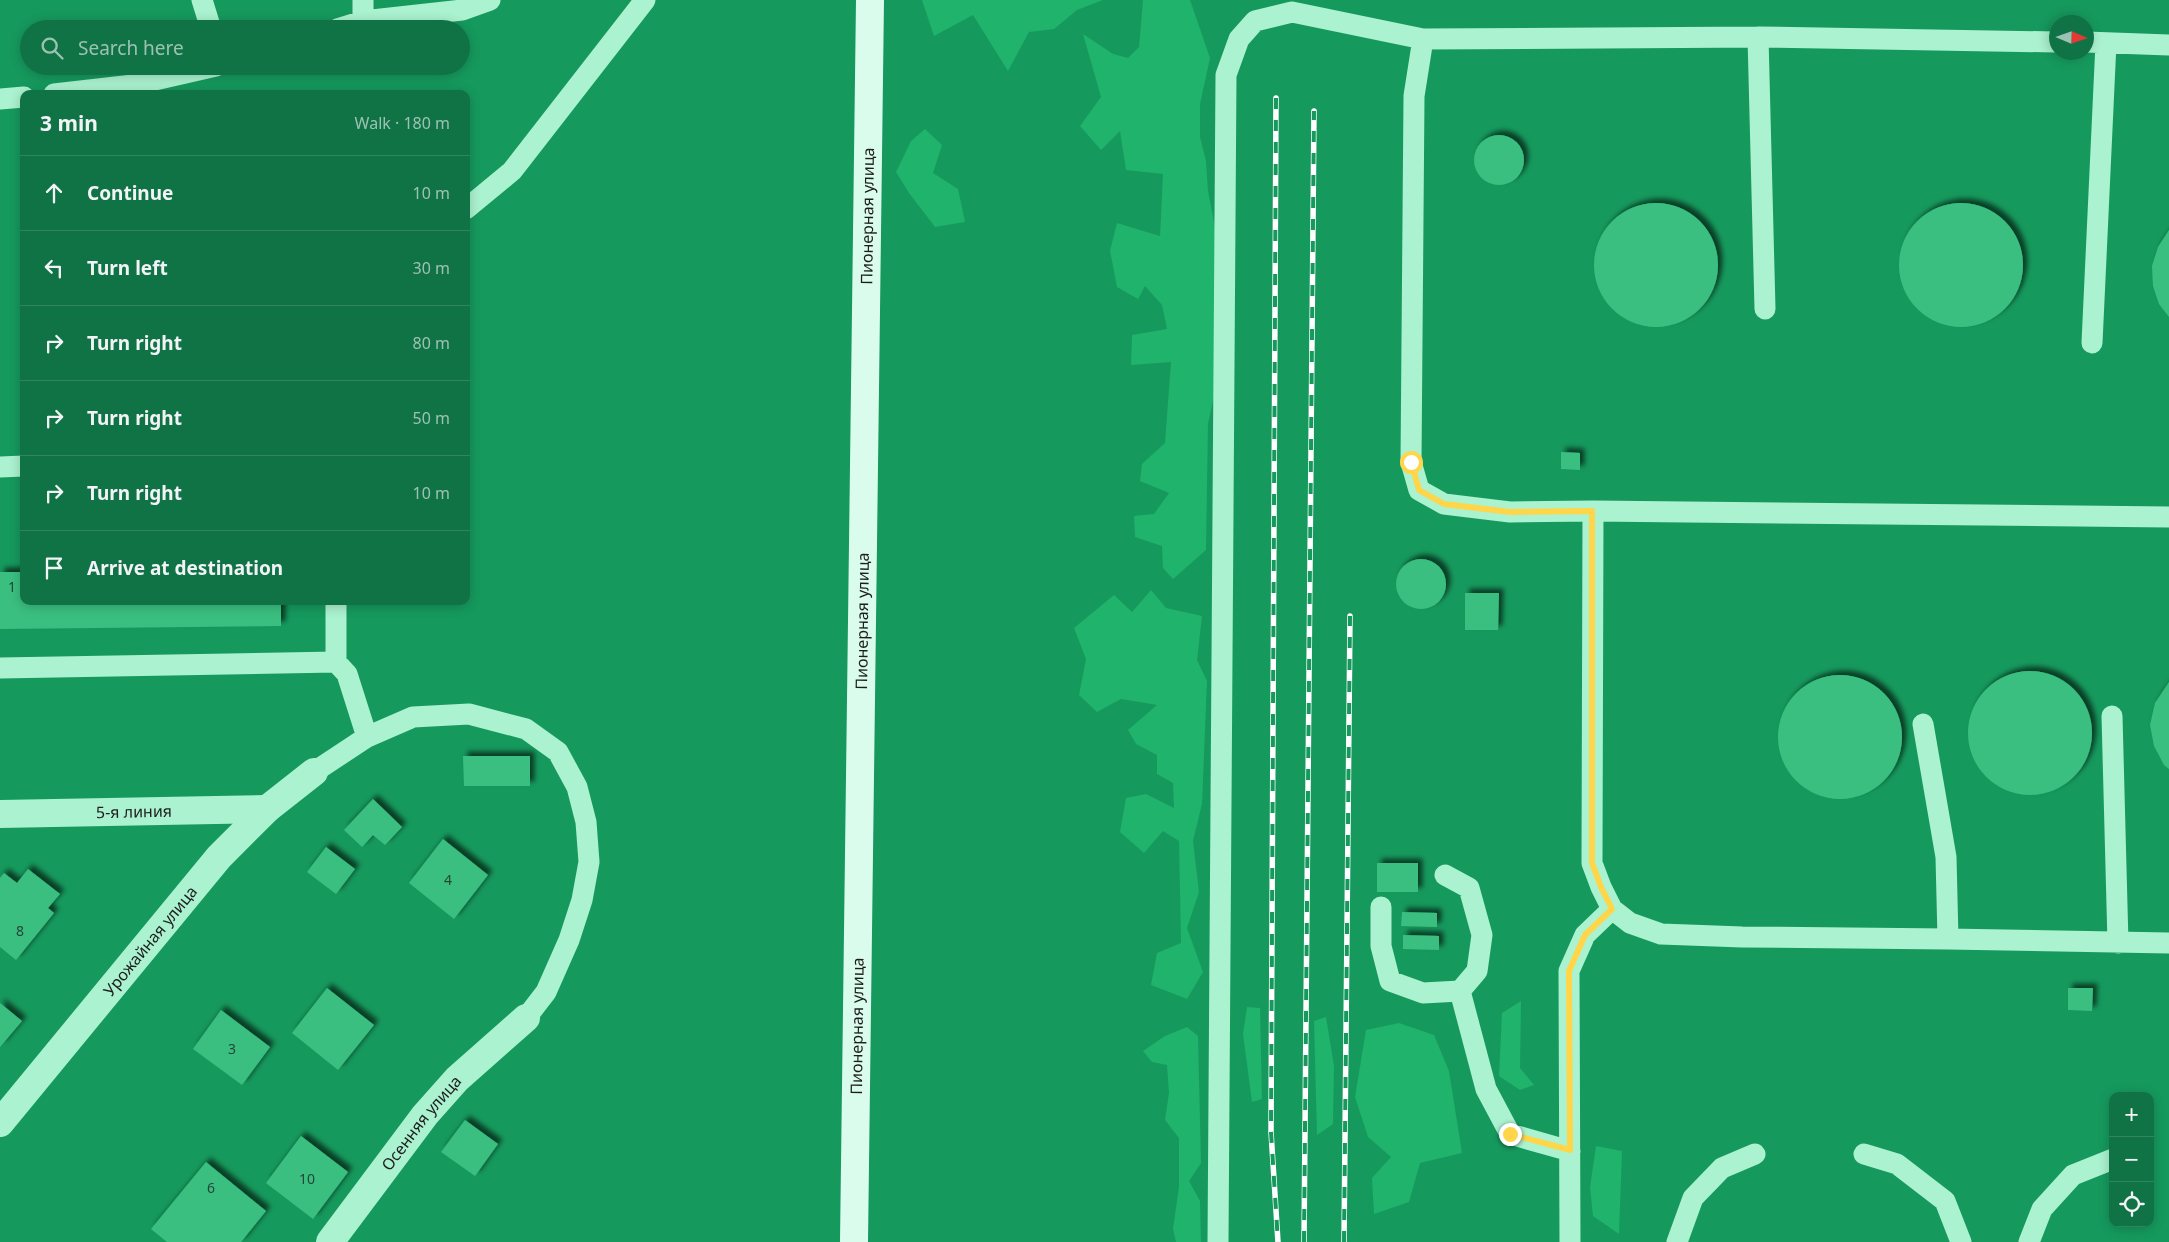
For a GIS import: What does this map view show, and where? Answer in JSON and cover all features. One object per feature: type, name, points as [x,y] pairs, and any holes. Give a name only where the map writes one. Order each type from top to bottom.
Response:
[{"type":"street","name":"Пионерная улица","points":[[854,1242],[870,0]]},
{"type":"street","name":"Урожайная улица","points":[[0,1123],[219,857],[267,809],[314,772]]},
{"type":"street","name":"5-я линия","points":[[0,814],[267,809]]},
{"type":"street","name":"Осенняя улица","points":[[330,1242],[425,1115],[444,1093],[457,1079],[526,1018]]},
{"type":"lane","points":[[202,0],[209,20]]},
{"type":"lane","points":[[349,20],[363,10],[462,10],[490,0]]},
{"type":"lane","points":[[470,206],[512,171],[645,0]]},
{"type":"lane","points":[[1218,1242],[1226,75],[1239,39],[1255,21],[1292,12],[1422,39],[1758,37],[2049,42]]},
{"type":"lane","points":[[1758,37],[1765,309]]},
{"type":"lane","points":[[1422,39],[1414,96],[1411,462],[1419,490],[1444,504],[1510,512],[1592,511],[2169,517]]},
{"type":"lane","points":[[2092,343],[2096,43],[2169,45]]},
{"type":"lane","points":[[89,90],[133,85],[177,75]]},
{"type":"lane","points":[[0,100],[20,98]]},
{"type":"lane","points":[[0,466],[20,466]]},
{"type":"lane","points":[[1592,511],[1592,863],[1612,909],[1630,924],[1661,934],[2169,944]]},
{"type":"lane","points":[[336,605],[336,662],[347,674],[367,737]]},
{"type":"lane","points":[[0,668],[336,662]]},
{"type":"lane","points":[[314,772],[367,737],[413,717],[469,714],[526,729],[558,752],[577,787],[586,822],[589,862],[582,900],[570,940],[546,992],[526,1018]]},
{"type":"lane","points":[[2112,716],[2118,943]]},
{"type":"lane","points":[[1923,724],[1946,857],[1948,939]]},
{"type":"lane","points":[[1381,906],[1381,946],[1390,981],[1423,994],[1460,991],[1477,971],[1482,935],[1469,888],[1445,875]]},
{"type":"lane","points":[[1570,1242],[1569,971],[1585,935],[1612,909]]},
{"type":"lane","points":[[1460,991],[1486,1090],[1510,1134],[1570,1150]]},
{"type":"lane","points":[[1677,1242],[1693,1198],[1722,1168],[1755,1154]]},
{"type":"lane","points":[[1864,1154],[1897,1164],[1945,1201],[1961,1242]]},
{"type":"lane","points":[[2029,1242],[2042,1210],[2072,1175],[2109,1161]]},
{"type":"green space","points":[[922,0],[1103,0],[1077,10],[1054,29],[1029,32],[1008,71],[973,15],[934,36]]},
{"type":"green space","points":[[1143,0],[1190,0],[1210,58],[1200,104],[1200,137],[1206,161],[1208,191],[1215,227],[1215,392],[1208,424],[1206,550],[1173,579],[1163,568],[1162,546],[1135,537],[1134,516],[1154,514],[1169,493],[1140,481],[1142,464],[1165,443],[1171,362],[1131,365],[1132,335],[1167,329],[1162,305],[1145,286],[1138,299],[1117,287],[1110,251],[1117,223],[1160,236],[1163,174],[1126,170],[1120,131],[1101,150],[1080,126],[1101,97],[1083,34],[1113,54],[1128,58],[1139,47]]},
{"type":"green space","points":[[925,129],[942,145],[933,173],[958,189],[965,222],[935,227],[909,193],[896,172],[911,141]]},
{"type":"green space","points":[[1151,590],[1166,608],[1202,616],[1197,660],[1207,681],[1202,804],[1193,841],[1199,892],[1187,928],[1203,972],[1187,999],[1151,985],[1157,953],[1181,943],[1179,841],[1163,831],[1144,853],[1120,832],[1126,798],[1146,794],[1174,808],[1173,783],[1157,774],[1157,755],[1136,744],[1128,730],[1157,705],[1121,699],[1097,712],[1079,695],[1086,659],[1074,628],[1114,595],[1132,612]]},
{"type":"green space","points":[[1521,1001],[1520,1068],[1534,1085],[1520,1090],[1499,1076],[1502,1013]]},
{"type":"green space","points":[[1247,1007],[1260,1008],[1262,1099],[1252,1102],[1243,1034]]},
{"type":"green space","points":[[1326,1017],[1334,1066],[1333,1124],[1317,1135],[1314,1021]]},
{"type":"green space","points":[[1399,1023],[1434,1035],[1449,1071],[1462,1153],[1420,1163],[1409,1202],[1374,1214],[1372,1178],[1391,1157],[1368,1137],[1355,1097],[1366,1030]]},
{"type":"green space","points":[[1187,1027],[1198,1036],[1201,1163],[1189,1181],[1200,1201],[1201,1242],[1176,1242],[1173,1229],[1179,1187],[1179,1138],[1165,1120],[1169,1093],[1167,1065],[1152,1062],[1143,1051],[1165,1036]]},
{"type":"green space","points":[[1596,1146],[1622,1151],[1619,1234],[1593,1216],[1590,1187]]},
{"type":"building","points":[[1499,135],[1513,139],[1520,146],[1524,160],[1520,174],[1513,181],[1499,185],[1485,181],[1478,174],[1474,160],[1478,146],[1485,139]]},
{"type":"building","points":[[1656,203],[1680,208],[1700,221],[1713,241],[1718,265],[1713,289],[1700,309],[1680,322],[1656,327],[1632,322],[1612,309],[1599,289],[1594,265],[1599,241],[1612,221],[1632,208]]},
{"type":"building","points":[[1961,203],[1985,208],[2005,221],[2018,241],[2023,265],[2018,289],[2005,309],[1985,322],[1961,327],[1937,322],[1917,309],[1904,289],[1899,265],[1904,241],[1917,221],[1937,208]]},
{"type":"building","points":[[2169,230],[2169,317],[2159,304],[2153,286],[2152,266],[2158,247]]},
{"type":"building","points":[[1561,452],[1580,453],[1580,470],[1561,469]]},
{"type":"building","points":[[1421,559],[1430,561],[1441,570],[1446,584],[1444,593],[1435,604],[1421,609],[1412,607],[1401,598],[1396,584],[1398,575],[1407,564]]},
{"type":"building","points":[[0,572],[20,572],[20,605],[281,605],[281,626],[0,629]]},
{"type":"building","points":[[1465,593],[1499,593],[1498,630],[1465,630]]},
{"type":"building","points":[[2030,671],[2054,676],[2074,689],[2087,709],[2092,733],[2087,757],[2074,777],[2054,790],[2030,795],[2006,790],[1986,777],[1973,757],[1968,733],[1973,709],[1986,689],[2006,676]]},
{"type":"building","points":[[1840,675],[1864,680],[1884,693],[1897,713],[1902,737],[1897,761],[1884,781],[1864,794],[1840,799],[1816,794],[1796,781],[1783,761],[1778,737],[1783,713],[1796,693],[1816,680]]},
{"type":"building","points":[[2169,682],[2169,769],[2164,765],[2154,746],[2150,725],[2155,703]]},
{"type":"building","points":[[463,756],[530,756],[530,786],[464,786]]},
{"type":"building","points":[[373,799],[402,827],[385,845],[373,835],[362,847],[344,830]]},
{"type":"building","points":[[443,839],[488,875],[454,919],[409,883]]},
{"type":"building","points":[[326,847],[355,869],[336,894],[307,872]]},
{"type":"building","points":[[1377,863],[1418,863],[1418,892],[1377,892]]},
{"type":"building","points":[[28,869],[60,894],[48,908],[54,913],[16,960],[0,947],[0,878],[4,873],[17,883]]},
{"type":"building","points":[[1402,912],[1437,913],[1437,927],[1401,926]]},
{"type":"building","points":[[1403,935],[1439,936],[1439,950],[1403,949]]},
{"type":"building","points":[[327,988],[374,1025],[338,1070],[292,1033]]},
{"type":"building","points":[[2068,988],[2093,988],[2092,1011],[2068,1010]]},
{"type":"building","points":[[0,1003],[22,1021],[0,1047]]},
{"type":"building","points":[[221,1010],[270,1047],[242,1085],[193,1049]]},
{"type":"building","points":[[465,1120],[498,1144],[475,1176],[441,1152]]},
{"type":"building","points":[[301,1136],[348,1172],[313,1219],[266,1183]]},
{"type":"building","points":[[206,1162],[266,1211],[241,1242],[167,1242],[151,1229]]},
{"type":"railway","points":[[1276,98],[1271,1132],[1278,1242]]},
{"type":"railway","points":[[1304,1242],[1314,111]]},
{"type":"railway","points":[[1344,1242],[1350,616]]},
{"type":"route","points":[[1411,462],[1419,490],[1444,504],[1510,512],[1592,511],[1592,863],[1612,909],[1585,935],[1569,971],[1570,1150],[1510,1134]]}]
